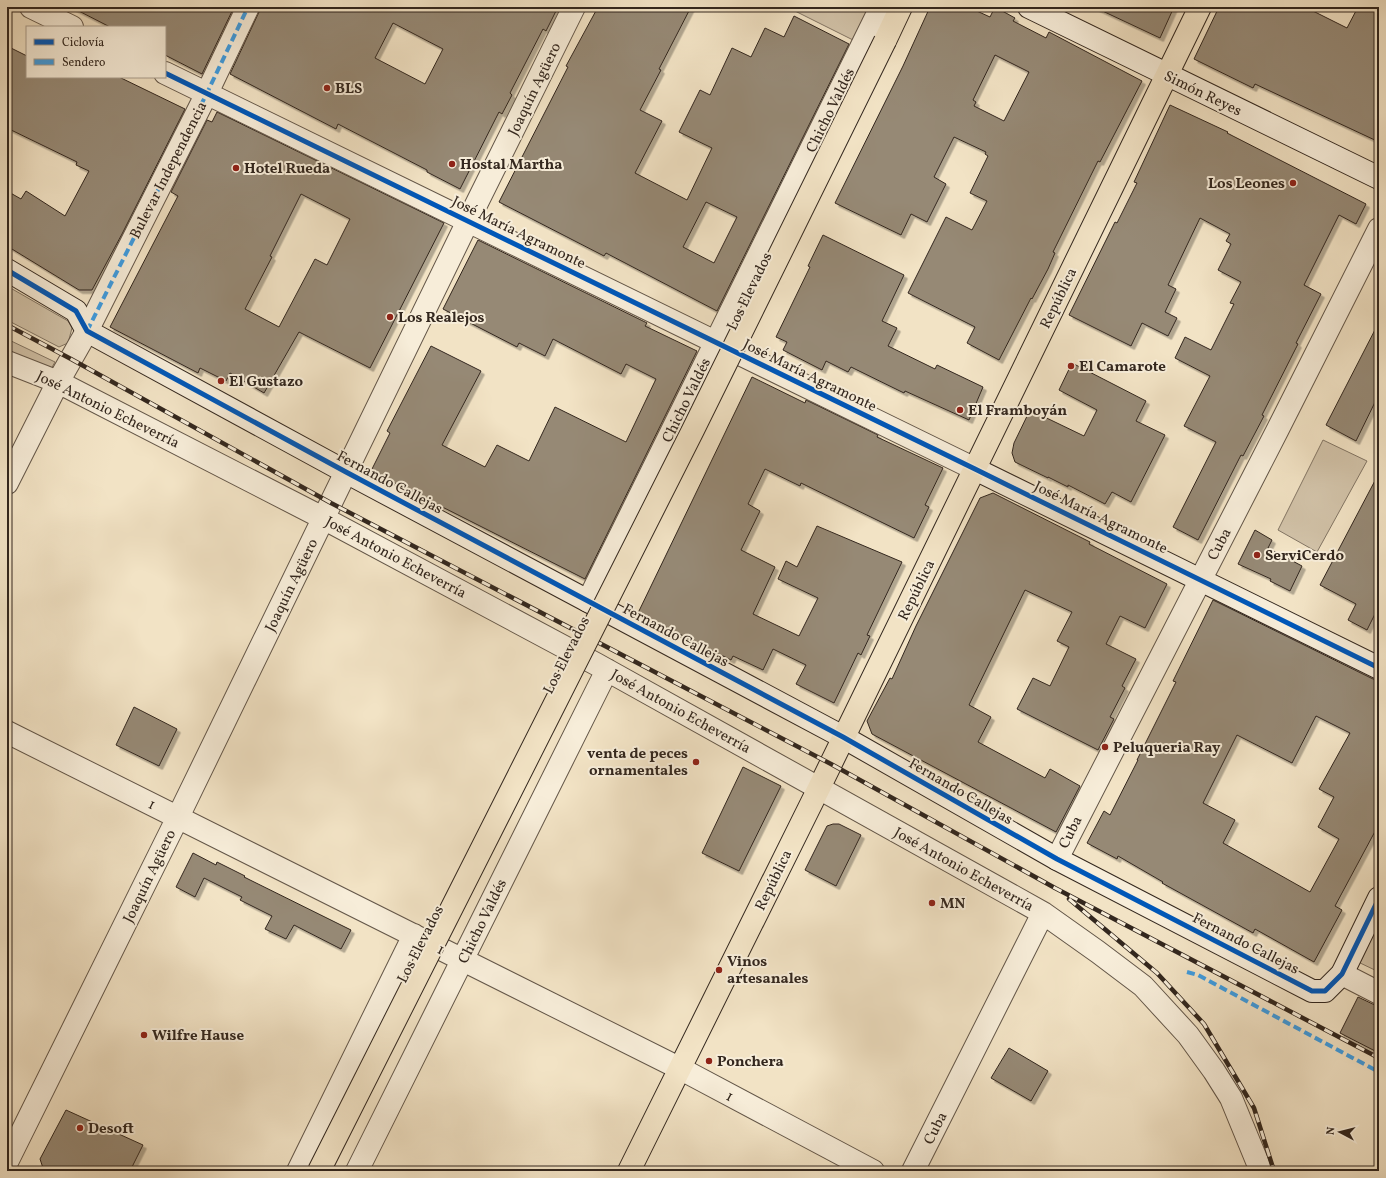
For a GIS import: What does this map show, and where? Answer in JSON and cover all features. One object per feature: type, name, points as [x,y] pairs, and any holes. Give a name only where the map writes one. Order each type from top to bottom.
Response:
[{"type":"main road","name":"Los Elevados","points":[[319,1171],[690,438],[901,7]]},
{"type":"main road","name":"República","points":[[629,1171],[681,1069],[819,788],[1200,7]]},
{"type":"street","points":[[31,7],[70,26]]},
{"type":"street","name":"Bulevar Independencia","points":[[7,483],[58,382],[86,332],[207,93],[248,7]]},
{"type":"street","name":"Joaquín Agüero","points":[[7,1162],[178,817],[468,221],[574,7]]},
{"type":"street","name":"Chicho Valdés","points":[[588,601],[881,7]]},
{"type":"street","name":"Simón Reyes","points":[[1028,7],[1379,178]]},
{"type":"street","name":"José María Agramonte","points":[[166,73],[715,341],[1379,668]]},
{"type":"street","name":"Cuba","points":[[1057,859],[1275,436],[1379,229]]},
{"type":"street","points":[[7,270],[76,311],[86,332]]},
{"type":"street","name":"Fernando Callejas","points":[[86,332],[843,737],[1057,859],[1312,991],[1325,991],[1342,974],[1379,898]]},
{"type":"street","name":"José Antonio Echeverría","points":[[7,362],[58,382],[323,518],[607,670],[1042,913],[1143,986],[1188,1035],[1231,1098],[1261,1171]]},
{"type":"street","name":"Chicho Valdés","points":[[357,1171],[607,670]]},
{"type":"street","name":"1","points":[[7,732],[681,1069],[873,1171]]},
{"type":"street","name":"Cuba","points":[[913,1171],[1042,913]]},
{"type":"street","points":[[298,1171],[414,935]]},
{"type":"street","points":[[1342,974],[1379,993]]},
{"type":"shaded area","points":[[789,7],[875,7],[857,42]]},
{"type":"shaded area","points":[[7,286],[68,321],[72,328],[68,343],[59,347],[7,320]]},
{"type":"shaded area","points":[[7,339],[55,362],[51,369],[7,352]]},
{"type":"shaded area","points":[[1323,440],[1367,461],[1317,552],[1278,530]]},
{"type":"shaded area","points":[[1379,914],[1379,972],[1356,961]]},
{"type":"building","points":[[71,7],[234,7],[202,74],[166,56],[166,26],[108,26]]},
{"type":"building","points":[[260,7],[558,7],[546,31],[543,29],[510,93],[512,95],[502,114],[499,112],[460,189],[427,172],[427,170],[338,124],[336,129],[230,74]],"holes":[[[393,23],[443,49],[425,84],[375,58]]]},
{"type":"building","points":[[598,7],[691,7],[640,110],[662,121],[635,173],[687,200],[712,148],[679,132],[700,90],[710,95],[732,48],[751,57],[765,28],[784,37],[794,16],[849,44],[717,311],[606,253],[604,256],[499,202],[568,67],[566,66]],"holes":[[[706,202],[737,217],[714,263],[683,247]]]},
{"type":"building","points":[[930,7],[968,7],[990,17],[995,7],[1015,18],[1013,21],[1046,38],[1049,32],[1142,81],[1100,162],[1098,161],[1053,252],[1055,253],[1048,269],[1032,299],[1031,298],[999,360],[967,343],[975,327],[908,293],[946,217],[972,230],[987,201],[970,193],[988,156],[985,154],[986,152],[954,137],[934,177],[946,184],[927,222],[911,214],[901,235],[835,203],[903,66]],"holes":[[[995,55],[1029,72],[1004,121],[974,106],[976,102],[973,100]]]},
{"type":"building","points":[[1094,7],[1174,7],[1160,38]]},
{"type":"building","points":[[1219,7],[1305,7],[1347,28],[1358,7],[1379,7],[1379,142],[1255,84],[1253,88],[1194,59]]},
{"type":"building","points":[[7,46],[26,56],[26,78],[121,78],[185,109],[92,290],[79,290],[7,246],[7,191],[21,199],[26,191],[65,216],[89,171],[76,165],[77,162],[7,128]]},
{"type":"building","points":[[1170,105],[1228,132],[1227,133],[1366,204],[1356,224],[1339,215],[1304,285],[1321,294],[1296,343],[1298,344],[1262,415],[1264,416],[1243,456],[1241,455],[1198,540],[1173,527],[1216,442],[1184,426],[1210,376],[1175,358],[1185,337],[1211,350],[1234,304],[1230,303],[1241,282],[1218,270],[1231,244],[1226,241],[1230,234],[1200,218],[1168,285],[1176,289],[1165,312],[1177,318],[1168,336],[1142,323],[1131,346],[1069,315],[1115,222],[1117,223],[1137,183],[1134,182]]},
{"type":"building","points":[[217,112],[444,223],[370,368],[299,332],[264,393],[230,373],[226,381],[200,368],[198,373],[110,327],[178,196],[171,192],[207,120],[212,122]],"holes":[[[301,194],[350,219],[327,265],[315,259],[279,327],[245,309],[272,257],[270,256]]]},
{"type":"building","points":[[823,235],[904,275],[882,321],[897,328],[888,346],[935,369],[937,365],[983,387],[969,420],[905,391],[904,393],[851,367],[848,372],[826,361],[822,370],[783,350],[787,342],[776,337],[810,267],[808,266]]},
{"type":"building","points":[[478,240],[647,323],[645,326],[697,351],[585,579],[371,471],[390,433],[387,431],[431,346],[481,371],[442,445],[485,467],[497,445],[529,461],[555,407],[626,442],[656,379],[626,364],[621,374],[553,339],[545,356],[519,343],[517,347],[443,309]]},
{"type":"building","points":[[1379,322],[1379,394],[1356,441],[1326,425]]},
{"type":"building","points":[[1072,363],[1146,401],[1136,421],[1165,435],[1131,502],[1112,492],[1105,504],[1068,485],[1068,487],[1015,462],[1012,453],[1014,443],[1030,410],[1084,436],[1097,410],[1059,390]]},
{"type":"building","points":[[752,377],[805,403],[806,400],[878,435],[877,437],[943,468],[925,505],[929,507],[914,538],[801,483],[800,486],[765,469],[748,504],[760,511],[741,550],[775,567],[753,614],[799,636],[818,598],[778,579],[786,561],[797,567],[817,526],[902,562],[867,635],[870,636],[861,655],[858,653],[834,703],[796,684],[806,665],[773,649],[763,670],[733,656],[731,660],[638,613]]},
{"type":"building","points":[[1379,473],[1379,606],[1367,630],[1348,620],[1356,604],[1320,585]]},
{"type":"building","points":[[993,493],[1090,542],[1089,544],[1167,584],[1145,628],[1120,616],[1106,644],[1136,659],[1122,686],[1125,688],[1110,717],[1114,719],[1098,750],[1017,709],[1033,678],[1050,686],[1069,647],[1057,641],[1072,612],[1025,590],[969,705],[991,717],[978,742],[1045,778],[1050,769],[1080,786],[1056,832],[872,734],[867,721],[890,678],[892,679],[916,626],[980,498]]},
{"type":"building","points":[[1255,530],[1272,540],[1268,548],[1302,566],[1290,591],[1270,581],[1271,579],[1238,564]]},
{"type":"building","points":[[1213,600],[1379,681],[1379,824],[1335,906],[1342,910],[1314,962],[1255,929],[1253,933],[1162,883],[1163,882],[1118,856],[1117,859],[1087,843],[1104,811],[1110,815],[1176,682],[1173,681]],"holes":[[[1316,716],[1350,733],[1319,789],[1334,797],[1318,827],[1339,839],[1310,892],[1223,843],[1235,820],[1203,803],[1237,735],[1292,763]]]},
{"type":"building","points":[[134,707],[177,729],[159,766],[116,745]]},
{"type":"building","points":[[743,767],[781,786],[739,871],[702,853]]},
{"type":"building","points":[[839,824],[861,835],[836,886],[805,870],[827,826]]},
{"type":"building","points":[[193,853],[216,865],[217,862],[351,930],[341,949],[294,925],[286,939],[265,929],[272,916],[240,900],[242,897],[204,878],[195,897],[176,887]]},
{"type":"building","points":[[1358,997],[1379,1007],[1379,1053],[1340,1033]]},
{"type":"building","points":[[1009,1048],[1048,1071],[1031,1101],[991,1078]]},
{"type":"building","name":"Desoft","points":[[66,1110],[143,1145],[130,1171],[44,1171],[40,1159]]},
{"type":"railway","points":[[7,325],[331,503],[831,764],[1055,888],[1379,1058]]},
{"type":"railway","points":[[1069,899],[1157,973],[1204,1024],[1254,1108],[1274,1171]]},
{"type":"marked path","points":[[87,331],[207,93],[248,7]]},
{"type":"marked path","points":[[1187,972],[1198,975],[1379,1072]]},
{"type":"cycle path","points":[[166,73],[1379,668]]},
{"type":"cycle path","points":[[7,270],[76,311],[87,331],[346,472],[843,737],[1057,859],[1312,991],[1325,991],[1342,974],[1379,898]]},
{"type":"place","name":"BLS","points":[[327,88]]},
{"type":"place","name":"Hostal Martha","points":[[452,164]]},
{"type":"place","name":"Hotel Rueda","points":[[236,168]]},
{"type":"place","name":"Los Leones","points":[[1293,183]]},
{"type":"place","name":"Los Realejos","points":[[390,317]]},
{"type":"place","name":"El Camarote","points":[[1071,366]]},
{"type":"place","name":"El Gustazo","points":[[221,381]]},
{"type":"place","name":"El Framboyán","points":[[960,410]]},
{"type":"place","name":"ServiCerdo","points":[[1257,555]]},
{"type":"place","name":"Peluqueria Ray","points":[[1105,747]]},
{"type":"place","name":"venta de peces ornamentales","points":[[696,762]]},
{"type":"place","name":"MN","points":[[932,903]]},
{"type":"place","name":"Vinos artesanales","points":[[719,970]]},
{"type":"place","name":"Wilfre Hause","points":[[144,1035]]},
{"type":"place","name":"Ponchera","points":[[709,1061]]},
{"type":"place","name":"Desoft","points":[[80,1128]]}]
